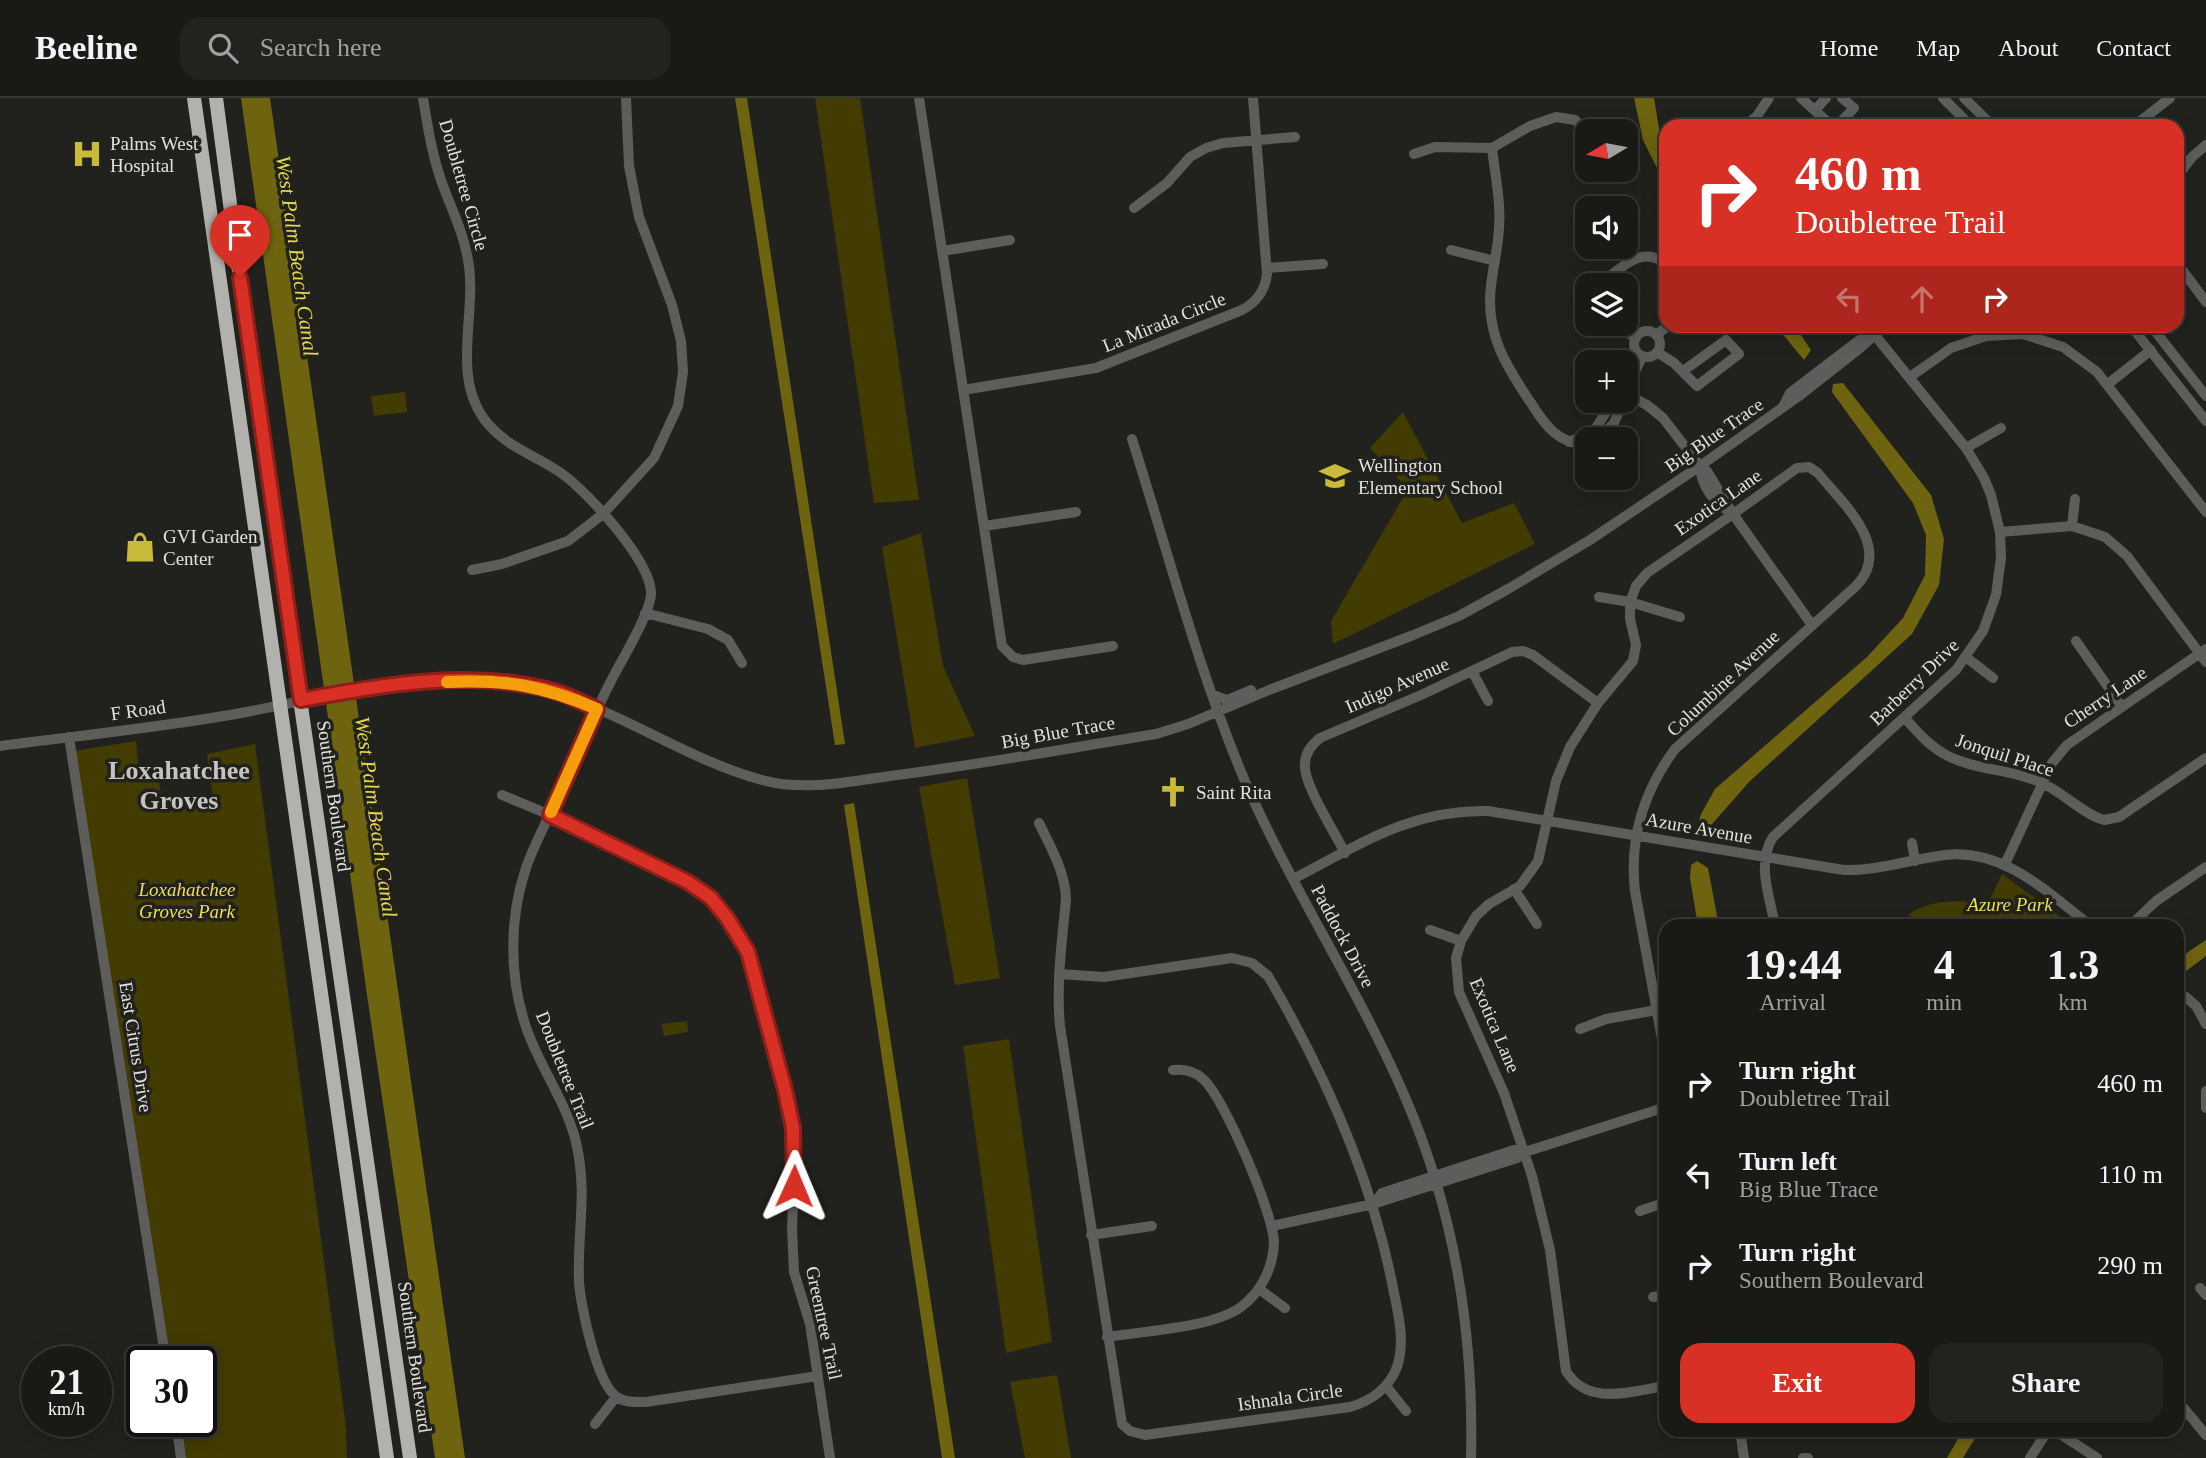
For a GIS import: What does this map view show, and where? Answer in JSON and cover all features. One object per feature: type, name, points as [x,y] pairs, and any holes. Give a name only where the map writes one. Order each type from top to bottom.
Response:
[{"type":"highway","points":[[194,98],[387,1458]]},
{"type":"highway","name":"Southern Boulevard","points":[[216,98],[250,354],[308,699],[410,1458]]},
{"type":"street","name":"Doubletree Circle","points":[[423,98],[430,142],[444,189],[457,219],[468,261],[471,292],[467,374],[474,401],[486,421],[507,444],[560,473],[584,492],[603,514],[643,564],[651,593],[645,613]]},
{"type":"street","points":[[472,570],[502,564],[568,541],[603,514],[654,458],[678,406],[683,372],[681,341],[672,305],[639,217],[629,166],[626,98]]},
{"type":"street","points":[[919,98],[1001,640],[1009,654],[1023,660],[1113,646]]},
{"type":"street","name":"La Mirada Circle","points":[[963,390],[1076,373],[1124,358],[1247,308],[1258,298],[1264,289],[1267,268],[1253,98]]},
{"type":"street","points":[[1753,119],[1769,98]]},
{"type":"street","points":[[1801,98],[1825,119]]},
{"type":"street","points":[[1815,110],[1826,98]]},
{"type":"street","points":[[1842,98],[1854,108],[1844,119]]},
{"type":"street","points":[[1943,98],[1964,119]]},
{"type":"street","points":[[1964,98],[1986,119]]},
{"type":"street","points":[[2143,119],[2170,98]]},
{"type":"street","points":[[1414,154],[1435,147],[1492,148],[1530,126],[1556,117],[1575,120]]},
{"type":"street","points":[[1134,208],[1155,194],[1200,150],[1217,144],[1295,137]]},
{"type":"street","points":[[2184,167],[2192,156],[2206,145]]},
{"type":"street","points":[[1492,148],[1500,211],[1489,315],[1499,353],[1547,428],[1568,442],[1575,443]]},
{"type":"street","points":[[942,251],[1010,240]]},
{"type":"street","points":[[1451,250],[1495,261]]},
{"type":"street","points":[[1614,273],[1641,255],[1659,260]]},
{"type":"street","points":[[1267,268],[1323,264]]},
{"type":"street","points":[[2184,272],[2206,302]]},
{"type":"street","points":[[1645,331],[1656,335],[1660,341],[1657,352],[1651,356],[1643,356],[1635,349],[1636,338],[1645,331]]},
{"type":"street","points":[[1910,377],[1937,356],[1970,340],[2003,333]]},
{"type":"street","points":[[2031,333],[2073,352],[2091,366],[2108,384],[2206,512]]},
{"type":"street","points":[[2137,333],[2206,421]]},
{"type":"street","points":[[2156,333],[2206,396]]},
{"type":"street","name":"Big Blue Trace","points":[[279,706],[372,687],[468,681],[502,682],[560,693],[733,771],[766,781],[821,787],[1156,734],[1188,724],[1459,616],[1580,546],[1700,466],[1783,408],[1790,393],[1858,341],[1874,334]]},
{"type":"street","name":"Barberry Drive","points":[[1765,857],[1770,842],[1780,829],[1943,684],[1967,658],[1983,631],[1996,596],[2001,558],[2000,532],[1992,495],[1966,448],[1874,334]]},
{"type":"street","points":[[1657,352],[1683,370],[1697,386],[1739,354],[1726,340],[1683,370]]},
{"type":"street","points":[[2108,384],[2151,351]]},
{"type":"street","points":[[1638,365],[1643,356]]},
{"type":"street","points":[[1638,405],[1656,411],[1700,466],[1701,480],[1720,507],[1733,514],[1812,625]]},
{"type":"street","points":[[1568,442],[1594,431],[1610,413]]},
{"type":"street","points":[[1966,448],[2001,428]]},
{"type":"street","name":"Paddock Drive","points":[[1132,439],[1213,695],[1247,785],[1389,1063],[1418,1128],[1436,1179],[1456,1254],[1467,1325],[1472,1397],[1471,1458]]},
{"type":"street","name":"Columbine Avenue","points":[[1659,1021],[1635,891],[1633,865],[1635,835],[1653,781],[1675,749],[1863,578],[1870,558],[1870,548],[1862,528],[1818,473],[1809,467],[1797,468]]},
{"type":"street","name":"Exotica Lane","points":[[1659,1387],[1601,1394],[1582,1389],[1571,1380],[1564,1362],[1550,1250],[1525,1152],[1504,1093],[1459,992],[1455,969],[1461,941],[1469,925],[1480,911],[1527,878],[1538,861],[1556,781],[1566,757],[1583,724],[1630,666],[1635,656],[1630,602],[1636,586],[1647,573],[1797,468]]},
{"type":"street","points":[[2072,526],[2075,499]]},
{"type":"street","points":[[984,526],[1076,512]]},
{"type":"street","points":[[2000,532],[2072,526],[2105,537],[2123,551],[2204,655]]},
{"type":"street","points":[[1599,597],[1630,602],[1680,617]]},
{"type":"street","points":[[645,613],[708,629],[728,640],[742,663]]},
{"type":"street","name":"Doubletree Trail","points":[[616,1397],[604,1382],[590,1340],[579,1282],[584,1202],[582,1171],[575,1138],[526,1027],[514,970],[514,919],[526,869],[597,709],[645,613]]},
{"type":"street","points":[[2077,641],[2122,707]]},
{"type":"street","name":"Indigo Avenue","points":[[1345,853],[1306,776],[1305,760],[1312,745],[1325,736],[1507,653],[1518,651],[1538,657],[1598,703]]},
{"type":"street","name":"Cherry Lane","points":[[2005,864],[2052,763],[2067,745],[2204,655]]},
{"type":"street","points":[[1967,658],[1993,678]]},
{"type":"street","points":[[1472,671],[1488,701]]},
{"type":"street","points":[[1213,695],[1227,699],[1263,687],[1272,689]]},
{"type":"street","name":"F Road","points":[[0,746],[198,720],[279,706]]},
{"type":"street","name":"Jonquil Place","points":[[1905,718],[1928,743],[1949,757],[1973,765],[2011,771],[2043,783],[2094,816],[2109,821],[2206,758]]},
{"type":"street","name":"East Citrus Drive","points":[[69,737],[164,1346]]},
{"type":"street","name":"Greentree Trail","points":[[502,795],[550,815],[688,882],[711,898],[748,952],[793,1128],[794,1272],[810,1324],[830,1458]]},
{"type":"street","name":"Azure Avenue","points":[[1293,878],[1409,821],[1448,812],[1488,811],[1857,870],[1961,855],[1991,859],[2024,875],[2082,919]]},
{"type":"street","name":"Ishnala Circle","points":[[1039,823],[1060,866],[1066,888],[1059,974],[1060,1027],[1120,1419],[1130,1432],[1140,1435],[1350,1406],[1370,1399],[1386,1385]]},
{"type":"street","points":[[1912,843],[1916,861]]},
{"type":"street","points":[[1765,857],[1764,868],[1774,919]]},
{"type":"street","points":[[2137,919],[2156,901],[2206,867]]},
{"type":"street","points":[[1514,889],[1537,924]]},
{"type":"street","points":[[1430,930],[1461,941]]},
{"type":"street","points":[[1059,974],[1104,977],[1232,958],[1257,965],[1271,981],[1338,1111],[1373,1204],[1389,1265],[1401,1338],[1396,1368],[1386,1385],[1406,1411]]},
{"type":"street","points":[[2186,997],[2196,1006],[2206,1024]]},
{"type":"street","points":[[1580,1029],[1606,1019],[1657,1010]]},
{"type":"street","points":[[1107,1336],[1223,1317],[1242,1306],[1259,1289],[1272,1258],[1272,1226],[1245,1154],[1211,1088],[1193,1072],[1173,1070]]},
{"type":"street","points":[[2206,1091],[2206,1108]]},
{"type":"street","points":[[1272,1226],[1373,1204],[1436,1179],[1517,1158],[1525,1152],[1659,1109]]},
{"type":"street","points":[[1640,1211],[1659,1204]]},
{"type":"street","points":[[1091,1235],[1152,1226]]},
{"type":"street","points":[[1259,1289],[1285,1308]]},
{"type":"street","points":[[1653,1297],[1659,1297]]},
{"type":"street","points":[[595,1424],[616,1397],[646,1402],[818,1376]]},
{"type":"street","points":[[2184,1408],[2206,1435]]},
{"type":"street","points":[[178,1437],[181,1458]]},
{"type":"street","points":[[1741,1437],[1744,1458]]},
{"type":"street","points":[[2030,1458],[2044,1437]]},
{"type":"street","points":[[2065,1437],[2097,1458]]},
{"type":"street","points":[[1803,1458],[1808,1458]]},
{"type":"green space","points":[[815,98],[860,98],[919,500],[874,503]]},
{"type":"green space","points":[[405,392],[407,412],[374,416],[371,396]]},
{"type":"green space","points":[[1403,412],[1462,523],[1514,503],[1535,544],[1333,644],[1331,621],[1408,489],[1370,448]]},
{"type":"green space","points":[[921,533],[943,666],[975,736],[915,748],[882,547]]},
{"type":"green space","name":"Loxahatchee Groves Park","points":[[136,741],[140,778],[158,777],[164,811],[214,806],[207,754],[255,744],[346,1427],[347,1458],[186,1458],[183,1437],[217,1437],[217,1346],[169,1346],[74,751]]},
{"type":"green space","points":[[967,778],[1000,978],[955,985],[919,787]]},
{"type":"green space","name":"Azure Park","points":[[2002,874],[2063,919],[1910,919],[1909,914],[1937,903],[1957,901],[1987,905]]},
{"type":"green space","points":[[687,1021],[688,1032],[664,1036],[662,1024]]},
{"type":"green space","points":[[1009,1039],[1052,1342],[1006,1353],[963,1046]]},
{"type":"green space","points":[[1057,1375],[1071,1458],[1025,1458],[1010,1382]]},
{"type":"shaded area","points":[[241,98],[270,98],[465,1458],[435,1458]]},
{"type":"shaded area","points":[[735,98],[747,98],[845,744],[835,745]]},
{"type":"shaded area","points":[[1634,98],[1654,98],[1659,129],[1659,172],[1643,140]]},
{"type":"shaded area","points":[[1782,333],[1800,333],[1811,350],[1804,360]]},
{"type":"shaded area","points":[[1843,383],[1931,495],[1944,539],[1939,585],[1912,634],[1749,782],[1706,831],[1698,825],[1715,789],[1867,657],[1903,618],[1925,575],[1926,535],[1913,503],[1832,392],[1833,384]]},
{"type":"shaded area","points":[[854,803],[955,1458],[942,1458],[844,805]]},
{"type":"shaded area","points":[[1697,861],[1708,868],[1718,919],[1697,919],[1690,878],[1691,865]]},
{"type":"shaded area","points":[[2206,940],[2206,956],[2184,973],[2184,956]]},
{"type":"shaded area","points":[[1959,1437],[1976,1437],[1963,1458],[1947,1458]]},
{"type":"slow traffic","points":[[447,682],[502,682],[533,686],[560,693],[597,709],[551,812]]},
{"type":"place","name":"Palms West Hospital","points":[[87,154]]},
{"type":"place","name":"Wellington Elementary School","points":[[1335,476]]},
{"type":"place","name":"GVI Garden Center","points":[[140,547]]},
{"type":"place","name":"Saint Rita","points":[[1173,792]]},
{"type":"district","name":"Loxahatchee Groves","points":[[179,785]]},
{"type":"route","points":[[240,277],[301,700],[372,687],[468,681],[502,682],[560,693],[597,709],[550,815],[688,882],[711,898],[727,918],[748,952],[785,1090],[793,1128],[794,1186]]},
{"type":"water label","name":"West Palm Beach Canal","points":[[297,256]]},
{"type":"water label","name":"West Palm Beach Canal","points":[[376,817]]}]
